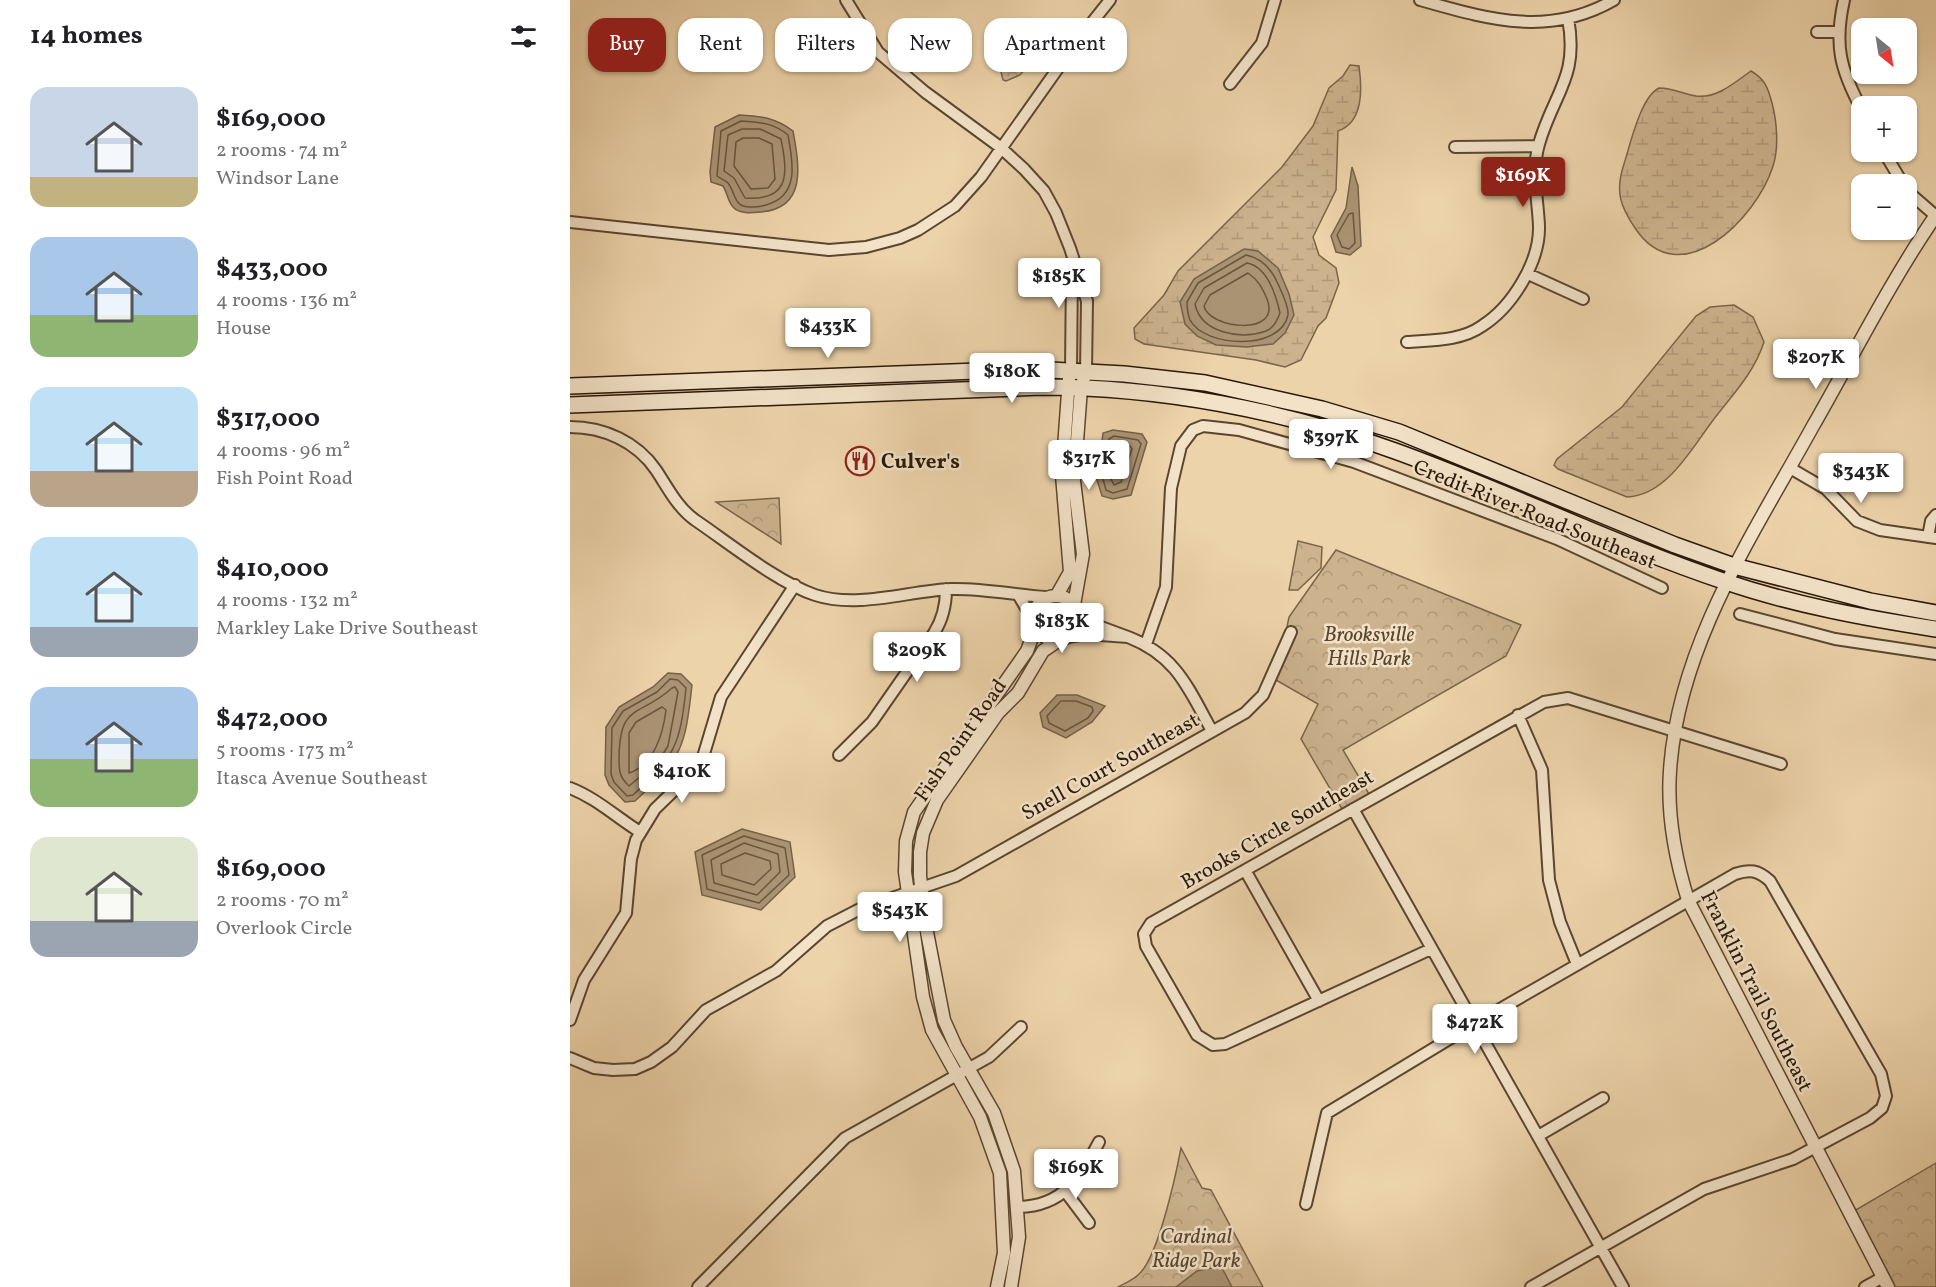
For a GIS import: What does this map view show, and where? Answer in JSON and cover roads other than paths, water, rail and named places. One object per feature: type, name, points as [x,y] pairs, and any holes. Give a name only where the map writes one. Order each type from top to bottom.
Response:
[{"type":"main road","points":[[570,386],[993,369],[1079,370],[1205,383],[1283,399],[1360,420],[1437,447],[1675,545],[1734,566],[1870,601],[1936,613]]},
{"type":"main road","points":[[570,405],[1074,387],[1203,401],[1318,426],[1431,464],[1669,562],[1728,583],[1828,610],[1936,629]]},
{"type":"street","points":[[846,0],[878,52],[1000,147],[1044,191],[1070,248],[1087,301],[1079,370],[1074,387],[1062,476],[1070,572],[1052,596],[1035,610],[1035,625]]},
{"type":"street","points":[[570,222],[829,249],[866,247],[918,230],[955,206],[981,177],[1000,147],[1110,0]]},
{"type":"street","points":[[1230,84],[1262,43],[1275,0]]},
{"type":"street","points":[[1420,0],[1510,22],[1568,18],[1614,0]]},
{"type":"street","points":[[1844,0],[1838,32],[1841,66],[1854,96]]},
{"type":"street","points":[[1407,342],[1450,339],[1482,327],[1508,304],[1528,274],[1539,229],[1535,193],[1538,146],[1553,105],[1569,75],[1573,43],[1568,18]]},
{"type":"street","points":[[1817,32],[1838,32]]},
{"type":"street","points":[[1455,147],[1538,146]]},
{"type":"street","points":[[1917,199],[1936,215]]},
{"type":"street","name":"Franklin Trail Southeast","points":[[1886,1282],[1815,1149],[1688,900],[1677,862],[1670,808],[1670,770],[1675,731],[1705,629],[1734,566],[1909,256],[1936,215]]},
{"type":"street","points":[[1528,274],[1583,299]]},
{"type":"street","points":[[1063,638],[1076,626],[1083,554],[1074,481],[1074,387]]},
{"type":"street","name":"Credit River Road Southeast","points":[[1146,644],[1166,587],[1170,488],[1181,446],[1193,430],[1203,426],[1239,430],[1354,462],[1557,539],[1662,588]]},
{"type":"street","points":[[570,427],[606,432],[628,442],[644,456],[674,498],[693,518],[795,585],[815,595],[842,599],[871,599],[946,589],[1018,596],[1052,596],[1076,609],[1101,627],[1146,644],[1175,666],[1212,731]]},
{"type":"street","points":[[1790,468],[1826,489],[1857,521],[1880,530],[1932,538],[1930,521],[1936,514]]},
{"type":"street","points":[[570,1020],[584,980],[626,913],[631,859],[640,832],[655,809],[691,774],[703,757],[722,697],[795,585]]},
{"type":"street","points":[[839,755],[872,722],[934,633],[942,620],[946,589]]},
{"type":"street","points":[[1018,596],[1045,637],[1063,638],[1086,634],[1128,637]]},
{"type":"street","points":[[1740,614],[1835,639],[1936,654]]},
{"type":"street","name":"Fish Point Road","points":[[997,1287],[1005,1241],[1000,1173],[980,1117],[932,1030],[923,997],[905,872],[906,841],[914,812],[1027,651],[1035,625]]},
{"type":"street","name":"Snell Court Southeast","points":[[570,1058],[594,1068],[613,1070],[635,1069],[651,1062],[672,1047],[706,1010],[776,971],[827,926],[860,909],[956,876],[1212,731],[1256,705],[1263,695],[1291,632]]},
{"type":"street","name":"Fish Point Road","points":[[1011,1287],[1019,1237],[1019,1207],[1014,1171],[1004,1138],[985,1094],[956,1047],[942,1011],[921,888],[920,852],[923,833],[937,800],[998,713],[1018,693],[1043,651],[1063,638]]},
{"type":"street","name":"Brooks Circle Southeast","points":[[1431,950],[1225,1044],[1213,1045],[1197,1035],[1146,946],[1144,934],[1151,923],[1544,702],[1568,698],[1781,764]]},
{"type":"street","points":[[1518,715],[1542,770],[1549,880],[1560,922],[1577,964]]},
{"type":"street","points":[[570,788],[590,796],[616,818],[640,832]]},
{"type":"street","points":[[1353,809],[1623,1287]]},
{"type":"street","points":[[1245,870],[1319,1001]]},
{"type":"street","points":[[1306,1204],[1327,1113],[1474,1024],[1688,900],[1735,874],[1754,871],[1770,881],[1886,1086],[1882,1108],[1815,1149],[1765,1170],[1736,1177],[1704,1189],[1531,1287]]},
{"type":"street","points":[[698,1287],[845,1138],[989,1057],[1021,1027]]},
{"type":"street","points":[[1538,1136],[1603,1098]]},
{"type":"street","points":[[1019,1207],[1044,1205],[1065,1191],[1084,1170],[1099,1142]]},
{"type":"street","points":[[1065,1191],[1089,1223]]},
{"type":"street","points":[[1865,1287],[1886,1282]]},
{"type":"water","points":[[739,115],[768,119],[793,131],[798,170],[797,183],[786,203],[775,209],[753,213],[738,211],[731,205],[723,186],[711,182],[715,127]]},
{"type":"water","points":[[1352,167],[1358,186],[1361,246],[1350,255],[1336,252],[1331,236],[1346,208]]},
{"type":"water","points":[[1244,249],[1258,251],[1278,268],[1289,294],[1294,315],[1285,333],[1273,344],[1247,347],[1216,345],[1197,336],[1185,324],[1180,302],[1194,279]]},
{"type":"water","points":[[1113,430],[1142,434],[1147,442],[1131,495],[1113,499],[1102,496],[1097,480],[1103,433]]},
{"type":"water","points":[[668,673],[681,674],[692,685],[683,738],[672,762],[663,774],[635,801],[625,802],[609,785],[605,775],[606,727],[619,707],[653,687]]},
{"type":"water","points":[[1057,695],[1077,695],[1105,706],[1092,722],[1066,738],[1043,727],[1040,713]]},
{"type":"water","points":[[742,829],[790,842],[795,877],[761,910],[702,895],[695,852]]},
{"type":"water","points":[[1221,1266],[1232,1287],[1176,1287],[1197,1271]]},
{"type":"place","name":"Culver's","points":[[860,461]]},
{"type":"park label","name":"Brooksville Hills Park","points":[[1369,646]]},
{"type":"park label","name":"Cardinal Ridge Park","points":[[1196,1248]]}]
